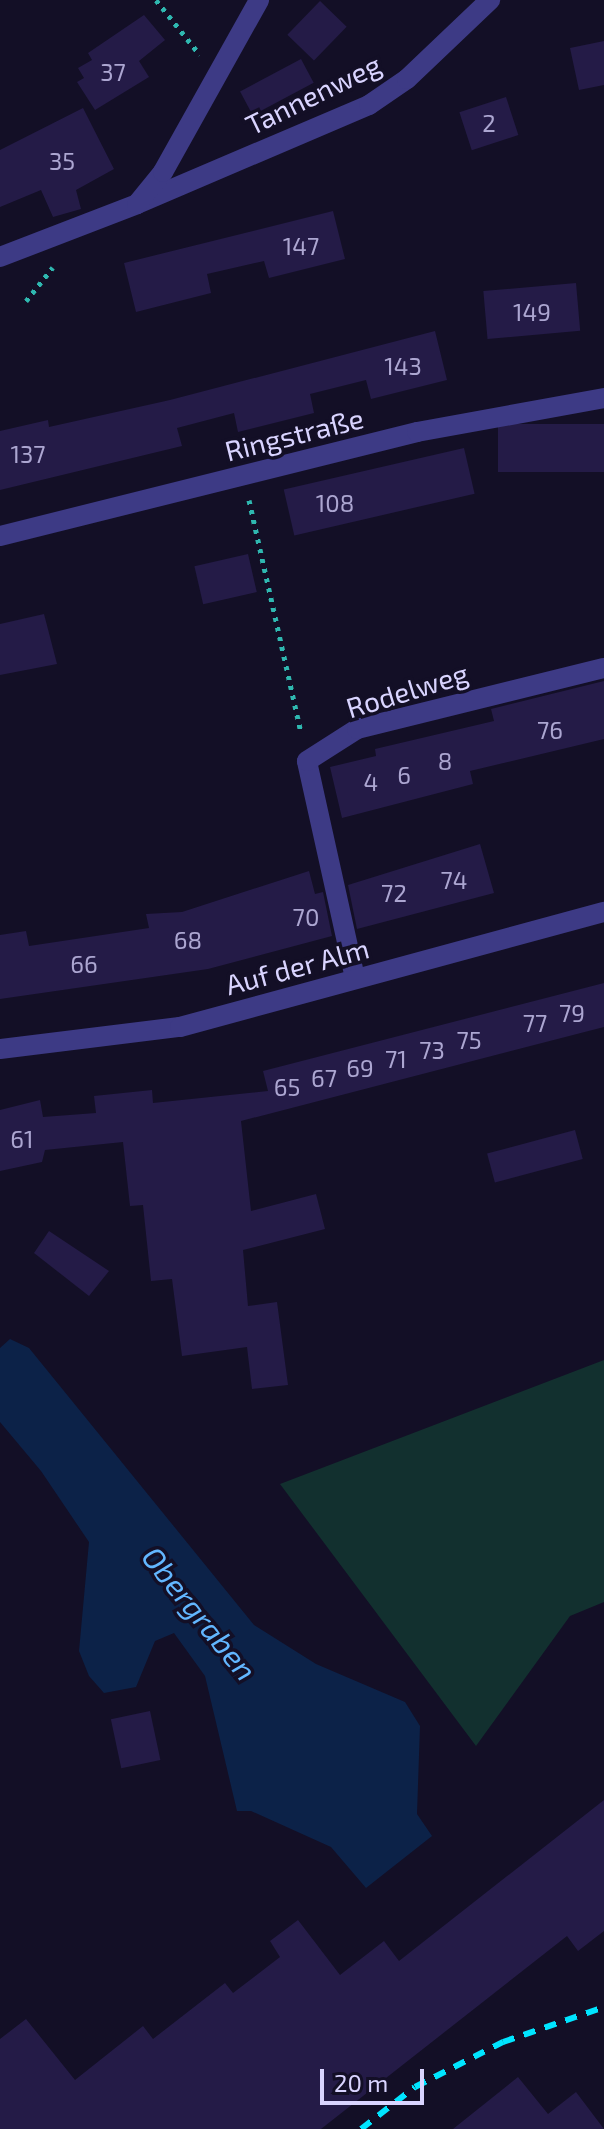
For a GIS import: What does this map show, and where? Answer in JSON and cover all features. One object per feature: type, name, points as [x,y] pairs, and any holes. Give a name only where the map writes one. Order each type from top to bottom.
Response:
[{"type":"street","points":[[137,204],[163,172],[259,0]]},
{"type":"street","name":"Tannenweg","points":[[0,257],[137,204],[369,105],[407,79],[490,0]]},
{"type":"street","name":"Ringstraße","points":[[0,536],[448,425],[604,398]]},
{"type":"street","name":"Rodelweg","points":[[307,761],[357,729],[604,668]]},
{"type":"street","points":[[307,761],[355,978]]},
{"type":"street","name":"Auf der Alm","points":[[0,1049],[180,1027],[604,912]]},
{"type":"path","points":[[156,0],[216,75]]},
{"type":"path","points":[[244,476],[307,761]]},
{"type":"green space","points":[[604,1360],[604,1602],[570,1616],[476,1746],[280,1484]]},
{"type":"water","name":"Obergraben","points":[[10,1339],[29,1348],[254,1625],[316,1664],[405,1702],[420,1726],[417,1814],[432,1836],[366,1888],[331,1847],[251,1811],[237,1811],[205,1676],[174,1633],[155,1641],[136,1687],[104,1693],[89,1676],[79,1651],[89,1542],[41,1471],[0,1422],[0,1348]]},
{"type":"building","points":[[320,1],[347,27],[314,61],[287,35]]},
{"type":"building","points":[[144,15],[165,40],[139,61],[149,77],[95,110],[77,82],[84,78],[78,68],[92,60],[88,53]]},
{"type":"building","points":[[604,41],[604,85],[579,90],[570,48]]},
{"type":"building","points":[[301,59],[314,83],[253,115],[240,91]]},
{"type":"building","points":[[506,97],[518,135],[472,150],[459,112]]},
{"type":"building","points":[[83,108],[114,169],[76,190],[81,209],[53,217],[41,190],[0,207],[0,150]]},
{"type":"building","points":[[333,211],[345,259],[269,278],[264,261],[207,274],[211,293],[136,312],[124,263]]},
{"type":"building","points":[[576,283],[580,331],[488,339],[483,291]]},
{"type":"building","points":[[435,331],[447,380],[371,399],[366,380],[310,394],[314,413],[238,432],[234,413],[177,428],[182,446],[0,490],[0,431],[48,420],[49,427],[170,400]]},
{"type":"building","points":[[498,424],[604,424],[604,472],[498,472]]},
{"type":"building","points":[[464,448],[475,494],[294,535],[284,490]]},
{"type":"building","points":[[248,554],[257,592],[203,604],[194,566]]},
{"type":"building","points":[[44,614],[57,664],[0,675],[0,624]]},
{"type":"building","points":[[604,681],[604,739],[470,771],[473,784],[342,818],[330,767],[376,756],[375,749],[494,721],[491,709]]},
{"type":"building","points":[[480,844],[494,893],[357,929],[348,885]]},
{"type":"building","points":[[309,871],[315,894],[323,892],[332,936],[208,969],[0,999],[0,935],[26,931],[29,946],[149,928],[146,914],[182,912]]},
{"type":"building","points":[[604,983],[604,1027],[241,1121],[251,1211],[316,1194],[325,1229],[243,1250],[248,1306],[277,1302],[288,1385],[252,1389],[247,1347],[182,1356],[172,1279],[151,1281],[143,1205],[130,1206],[123,1142],[45,1150],[42,1162],[0,1171],[0,1110],[40,1100],[43,1117],[96,1113],[94,1096],[152,1090],[153,1103],[268,1091],[263,1071]]},
{"type":"building","points":[[575,1130],[583,1159],[495,1183],[487,1154]]},
{"type":"building","points":[[49,1231],[109,1271],[89,1296],[34,1253]]},
{"type":"building","points":[[150,1711],[160,1760],[121,1768],[111,1719]]},
{"type":"building","points":[[604,1800],[604,1931],[578,1951],[567,1936],[321,2129],[0,2129],[0,2039],[26,2019],[75,2080],[143,2026],[153,2039],[225,1983],[233,1993],[280,1957],[270,1941],[298,1920],[340,1975],[384,1941],[399,1961]]},
{"type":"building","points":[[518,2077],[548,2114],[576,2092],[604,2129],[453,2129]]},
{"type":"railway","points":[[361,2129],[415,2087],[503,2042],[604,2007]]}]
